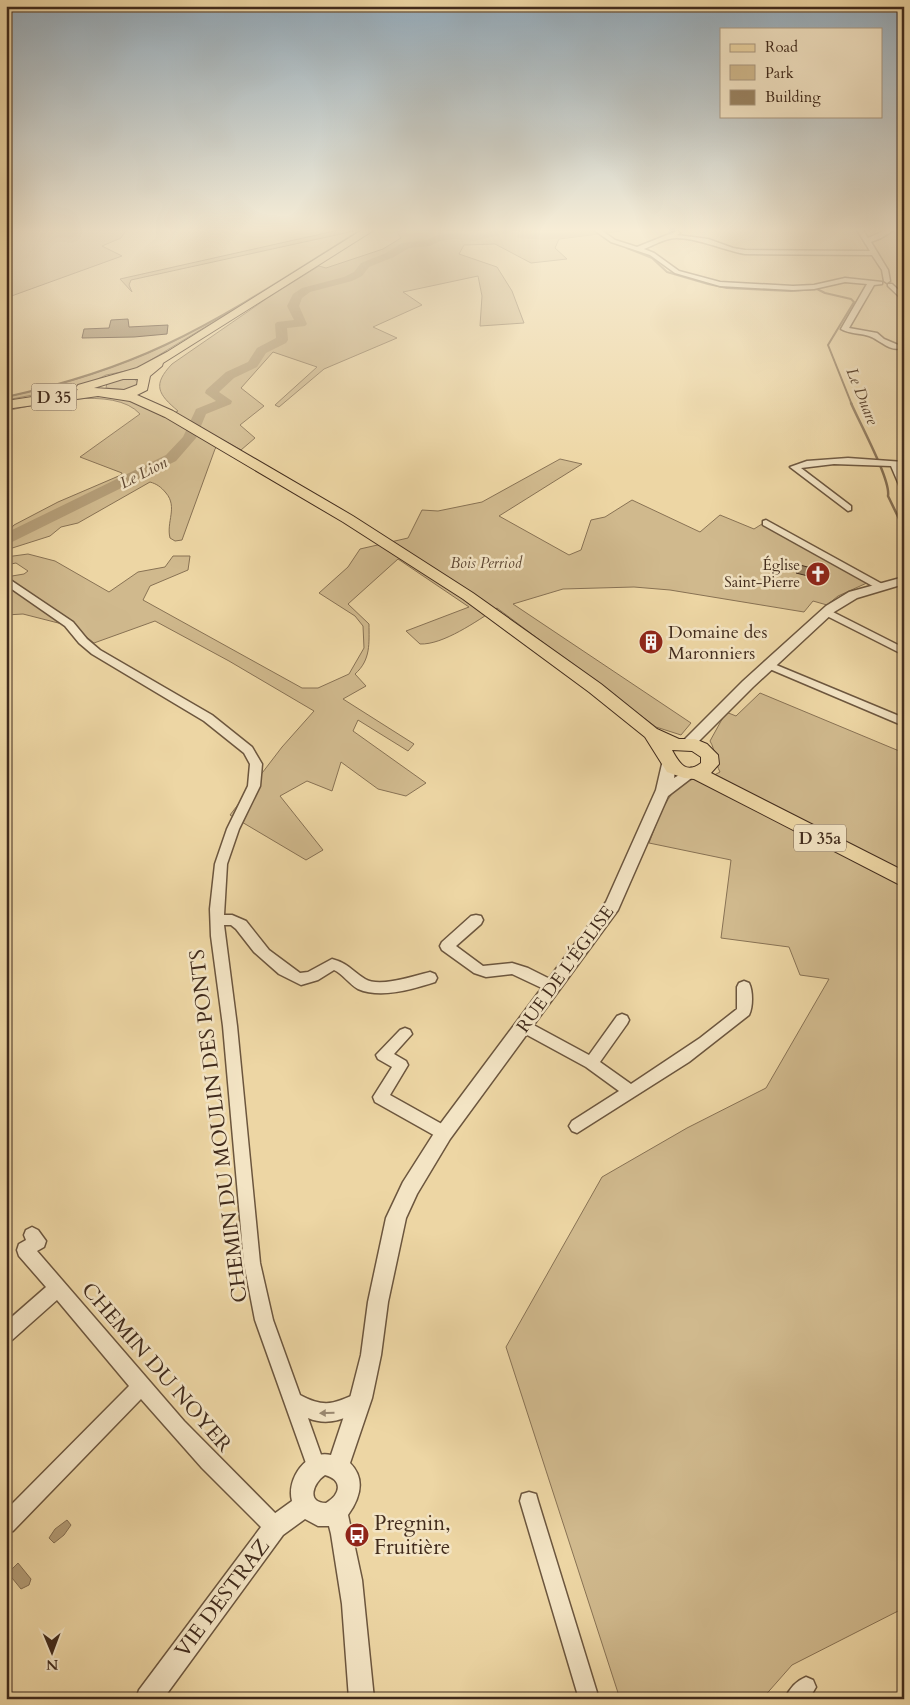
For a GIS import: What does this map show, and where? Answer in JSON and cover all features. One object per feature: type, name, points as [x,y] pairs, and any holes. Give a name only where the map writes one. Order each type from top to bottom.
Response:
[{"type":"main road","points":[[122,395],[142,384],[146,372],[171,354],[242,310]]},
{"type":"main road","points":[[125,375],[141,370],[171,354]]},
{"type":"main road","points":[[169,414],[135,398],[113,395],[102,387],[113,376],[134,376],[142,384],[150,400],[169,414],[363,528],[468,596],[595,688],[675,752],[680,771],[701,766],[694,745],[675,752]]},
{"type":"main road","name":"D 35","points":[[6,404],[102,387]]},
{"type":"main road","name":"D 35a","points":[[701,766],[738,793],[904,880]]},
{"type":"street","points":[[862,310],[845,329],[874,336],[881,341],[899,347]]},
{"type":"street","points":[[848,508],[794,467],[817,462],[899,464],[904,487]]},
{"type":"street","points":[[766,523],[881,587]]},
{"type":"street","points":[[675,752],[710,725],[720,712],[827,612],[853,595],[904,580],[902,576],[904,574]]},
{"type":"street","name":"CHEMIN DU MOULIN DES PONTS","points":[[6,580],[69,624],[83,642],[96,652],[208,718],[236,738],[253,756],[256,776],[254,786],[233,829],[221,864],[217,921],[230,1026],[252,1263],[264,1320],[294,1402],[327,1466]]},
{"type":"street","points":[[827,612],[904,652]]},
{"type":"street","points":[[769,665],[904,722]]},
{"type":"street","points":[[701,766],[710,725]]},
{"type":"street","name":"RUE DE L'ÉGLISE","points":[[327,1466],[360,1401],[371,1355],[378,1302],[396,1218],[410,1188],[444,1133],[612,906],[623,886],[645,830],[664,792],[675,752]]},
{"type":"street","name":"RUE DE L'ÉGLISE","points":[[664,792],[701,766]]},
{"type":"street","points":[[217,921],[228,920],[242,924],[255,944],[290,975],[302,979],[312,977],[332,964],[342,965],[363,985],[372,988],[430,978]]},
{"type":"street","points":[[476,920],[447,946],[484,971],[515,969],[551,986]]},
{"type":"street","points":[[577,1126],[682,1060],[744,1011],[744,987]]},
{"type":"street","points":[[591,1063],[622,1020]]},
{"type":"street","points":[[522,1026],[591,1063],[630,1091]]},
{"type":"street","points":[[405,1034],[384,1055],[401,1065],[380,1097],[444,1133]]},
{"type":"street","name":"CHEMIN DU NOYER","points":[[32,1235],[38,1241],[25,1250],[140,1387],[275,1527]]},
{"type":"street","points":[[6,1334],[58,1288]]},
{"type":"street","points":[[6,1524],[140,1387]]},
{"type":"street","points":[[294,1402],[315,1413],[326,1414],[341,1412],[360,1401]]},
{"type":"street","points":[[327,1466],[348,1478],[349,1486],[345,1502],[336,1511],[326,1515],[318,1514],[306,1505],[302,1491],[306,1477],[327,1466]]},
{"type":"street","points":[[529,1501],[589,1699]]},
{"type":"street","name":"VIE DESTRAZ","points":[[148,1699],[275,1527],[306,1505]]},
{"type":"street","points":[[336,1511],[344,1538],[350,1581],[362,1699]]},
{"type":"green space","points":[[234,310],[136,369],[106,375],[86,385],[6,400],[6,397],[52,386],[121,364],[186,335]]},
{"type":"green space","points":[[251,310],[412,310],[373,327],[397,338],[324,369],[279,407],[275,405],[317,367],[273,352],[241,388],[264,406],[240,425],[255,438],[241,450],[223,440],[215,449],[182,540],[175,541],[170,538],[171,504],[169,498],[161,487],[150,482],[78,523],[61,527],[50,536],[6,550],[6,534],[14,525],[58,502],[121,475],[122,473],[80,457],[140,414],[128,405],[113,400],[95,398],[56,401],[6,411],[6,407],[91,395],[125,398],[168,416],[178,411],[162,394],[160,384],[166,371],[172,364]]},
{"type":"green space","points":[[481,310],[519,310],[524,323],[480,326]]},
{"type":"green space","points":[[120,378],[134,379],[138,382],[138,386],[130,390],[106,388],[107,383]]},
{"type":"green space","name":"Bois Perriod","points":[[560,459],[582,464],[499,516],[569,555],[581,550],[591,520],[605,517],[632,500],[700,532],[720,515],[754,529],[762,524],[869,582],[838,596],[827,605],[813,601],[804,612],[670,590],[634,587],[563,589],[513,604],[691,723],[681,735],[656,727],[497,608],[439,641],[420,644],[406,631],[469,607],[398,559],[348,604],[369,624],[369,644],[364,663],[355,674],[366,686],[343,699],[414,744],[408,751],[358,720],[353,731],[426,783],[406,796],[378,789],[341,762],[332,791],[307,781],[280,796],[323,850],[306,860],[230,815],[282,747],[314,711],[229,661],[155,621],[94,643],[74,627],[23,614],[6,615],[6,599],[9,598],[6,597],[6,577],[24,574],[28,571],[16,563],[6,565],[6,557],[28,554],[55,561],[109,592],[138,572],[165,567],[173,556],[190,556],[188,570],[150,586],[143,600],[302,688],[318,688],[349,674],[364,648],[363,626],[355,616],[319,593],[348,567],[360,549],[408,538],[422,510],[438,511],[482,502]]},
{"type":"green space","points":[[760,693],[904,753],[904,1608],[792,1665],[762,1699],[620,1699],[506,1347],[602,1177],[687,1128],[766,1088],[829,979],[800,975],[789,947],[721,938],[731,860],[649,843],[662,811],[675,790],[693,779],[705,780],[720,772],[710,741],[726,712],[736,716]]},
{"type":"shaded area","points":[[67,1520],[71,1525],[64,1535],[54,1543],[49,1538],[55,1529]]},
{"type":"shaded area","points":[[18,1563],[31,1579],[29,1585],[21,1589],[8,1573]]},
{"type":"building","points":[[128,319],[129,327],[168,325],[167,334],[82,338],[84,329],[109,328],[111,320]]},
{"type":"building","name":"Église Saint-Pierre","points":[[800,565],[830,573],[828,581],[796,573]]},
{"type":"waterway","points":[[6,397],[87,376],[126,362],[190,333],[231,310]]},
{"type":"waterway","name":"Le Lion","points":[[6,541],[17,533],[171,458],[189,438],[201,412],[226,401],[211,393],[230,375],[253,364],[261,351],[282,340],[281,324],[301,324],[295,310]]},
{"type":"waterway","name":"Le Duare","points":[[849,310],[828,345],[852,405]]},
{"type":"waterway","name":"Le Duare","points":[[851,403],[880,465],[888,488],[888,496],[904,529]]},
{"type":"place","name":"Église Saint-Pierre","points":[[818,574]]},
{"type":"place","name":"Domaine des Maronniers","points":[[651,642]]},
{"type":"place","name":"Pregnin, Fruitière","points":[[357,1535]]}]
